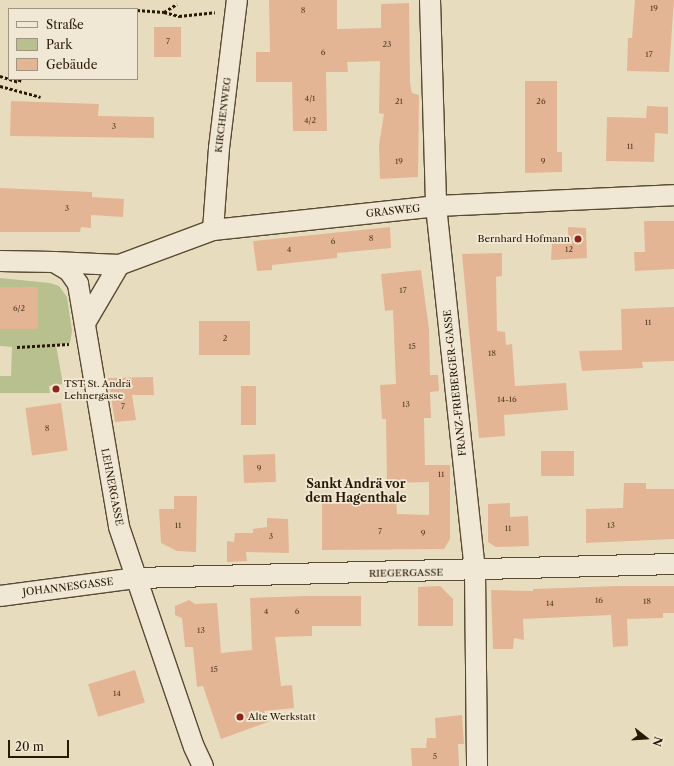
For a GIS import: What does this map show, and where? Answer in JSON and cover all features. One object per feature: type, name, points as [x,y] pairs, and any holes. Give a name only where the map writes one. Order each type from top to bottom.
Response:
[{"type":"street","name":"FRANZ-FRIEBERGER-GASSE","points":[[430,0],[436,206],[475,571],[477,766]]},
{"type":"street","name":"KIRCHENWEG","points":[[213,230],[219,148],[236,7]]},
{"type":"street","name":"GRASWEG","points":[[54,262],[119,265],[213,230],[436,206],[674,195]]},
{"type":"street","points":[[0,261],[54,262]]},
{"type":"street","name":"LEHNERGASSE","points":[[54,262],[69,271],[78,284],[119,527],[194,747],[203,766]]},
{"type":"street","points":[[85,323],[119,265]]},
{"type":"street","name":"RIEGERGASSE","points":[[137,578],[475,571],[674,564]]},
{"type":"street","name":"JOHANNESGASSE","points":[[0,596],[137,578]]},
{"type":"path","points":[[164,12],[177,4]]},
{"type":"path","points":[[138,10],[164,12],[179,16],[236,7]]},
{"type":"path","points":[[0,86],[41,97]]},
{"type":"path","points":[[17,347],[87,343]]},
{"type":"green space","points":[[0,278],[50,283],[59,286],[67,297],[72,331],[70,343],[56,345],[63,384],[49,386],[50,393],[0,393],[0,376],[11,376],[12,347],[0,346],[0,329],[38,329],[38,288],[0,288]]},
{"type":"building","points":[[269,0],[337,0],[337,29],[381,28],[381,4],[409,3],[410,83],[412,93],[419,95],[418,177],[380,179],[379,145],[384,114],[379,113],[380,61],[347,62],[348,72],[326,72],[327,131],[293,131],[292,82],[256,82],[256,52],[270,52]]},
{"type":"building","points":[[635,0],[674,0],[669,72],[627,71],[628,38],[632,38]]},
{"type":"building","points":[[154,27],[181,27],[181,57],[154,57]]},
{"type":"building","points":[[525,81],[557,81],[557,152],[562,152],[562,172],[525,173]]},
{"type":"building","points":[[11,101],[99,104],[98,116],[154,117],[154,138],[10,136]]},
{"type":"building","points":[[647,106],[668,107],[668,134],[655,133],[654,162],[606,161],[607,117],[646,118]]},
{"type":"building","points":[[0,188],[92,192],[92,197],[124,199],[123,217],[91,215],[91,228],[81,227],[80,232],[0,232]]},
{"type":"building","points":[[644,221],[674,221],[674,269],[635,271],[634,252],[645,252]]},
{"type":"building","points":[[390,227],[391,248],[337,253],[337,258],[272,265],[272,270],[257,271],[253,241]]},
{"type":"building","points":[[568,227],[586,228],[587,258],[551,260],[552,243],[568,243]]},
{"type":"building","points":[[502,253],[502,276],[496,277],[497,331],[505,332],[506,345],[512,344],[515,386],[566,383],[568,410],[504,415],[505,436],[479,438],[462,254]]},
{"type":"building","points":[[421,270],[429,329],[430,375],[438,375],[439,391],[430,392],[431,418],[424,418],[425,465],[450,465],[450,539],[444,549],[322,550],[322,503],[358,503],[369,494],[396,494],[397,514],[429,515],[429,482],[387,483],[386,419],[382,419],[380,385],[396,384],[393,310],[385,311],[381,274]]},
{"type":"building","points":[[0,287],[38,287],[38,329],[0,329]]},
{"type":"building","points":[[674,307],[674,361],[642,362],[643,368],[582,371],[579,351],[622,350],[621,309]]},
{"type":"building","points":[[199,321],[250,321],[250,355],[199,355]]},
{"type":"building","points":[[153,377],[154,395],[132,395],[136,420],[115,422],[108,378]]},
{"type":"building","points":[[241,386],[256,386],[256,425],[241,425]]},
{"type":"building","points":[[61,403],[68,451],[32,456],[25,408]]},
{"type":"building","points":[[541,451],[574,451],[574,476],[541,476]]},
{"type":"building","points":[[275,454],[276,482],[244,483],[243,455]]},
{"type":"building","points":[[624,483],[646,483],[646,489],[674,489],[674,539],[586,543],[586,509],[623,508]]},
{"type":"building","points":[[174,496],[197,496],[196,552],[177,551],[161,543],[159,509],[174,509]]},
{"type":"building","points":[[510,503],[510,517],[528,516],[529,546],[496,547],[488,542],[488,504]]},
{"type":"building","points":[[267,518],[288,519],[289,553],[246,552],[247,561],[227,562],[227,541],[234,542],[235,533],[253,533],[253,529],[267,527]]},
{"type":"building","points":[[440,586],[453,599],[453,626],[418,626],[418,587]]},
{"type":"building","points":[[674,586],[674,613],[663,613],[663,618],[627,619],[628,646],[613,647],[611,615],[523,619],[524,640],[514,638],[513,649],[493,649],[491,590],[533,591],[533,589]]},
{"type":"building","points":[[361,596],[361,626],[312,626],[312,636],[275,637],[281,686],[292,685],[294,708],[264,711],[268,722],[221,739],[203,686],[197,687],[193,647],[185,647],[182,618],[175,615],[175,606],[189,600],[195,604],[217,603],[221,653],[252,650],[250,598]]},
{"type":"building","points":[[135,670],[145,703],[98,717],[88,684]]},
{"type":"building","points":[[462,715],[464,744],[458,744],[459,766],[412,766],[411,748],[426,748],[427,738],[436,738],[435,718]]},
{"type":"place","name":"Bernhard Hofmann","points":[[578,239]]},
{"type":"place","name":"TST St. Andrä Lehnergasse","points":[[56,389]]},
{"type":"place","name":"Alte Werkstatt","points":[[240,717]]},
{"type":"district","name":"Sankt Andrä vor dem Hagenthale","points":[[356,491]]}]
